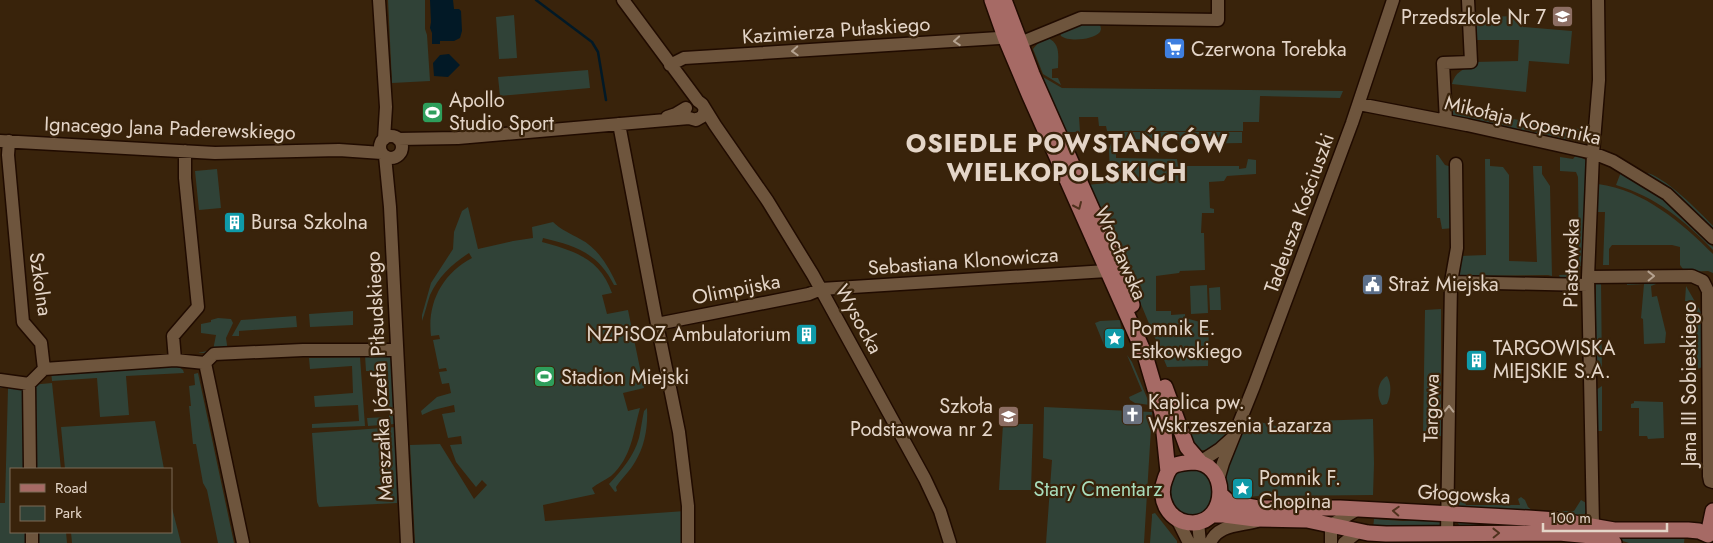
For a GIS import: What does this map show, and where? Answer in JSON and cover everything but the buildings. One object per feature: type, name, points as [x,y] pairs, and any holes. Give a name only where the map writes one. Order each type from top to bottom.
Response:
[{"type":"main road","name":"Wrocławska","points":[[992,0],[1118,268],[1182,434],[1188,447],[1200,462]]},
{"type":"main road","name":"Wrocławska","points":[[1004,0],[1012,40],[1107,271],[1140,342],[1159,401],[1163,420],[1168,472]]},
{"type":"main road","points":[[1200,462],[1212,469],[1219,487],[1218,503],[1213,514],[1198,522],[1189,523],[1177,519],[1168,512],[1163,500],[1162,488],[1168,472],[1178,464],[1200,462]]},
{"type":"main road","name":"Głogowska","points":[[1219,487],[1230,502],[1258,508],[1358,509],[1557,520],[1622,530],[1696,530],[1707,538]]},
{"type":"main road","points":[[1707,538],[1713,511]]},
{"type":"main road","name":"Głogowska","points":[[1213,514],[1264,520],[1299,519],[1386,534],[1577,534],[1614,543]]},
{"type":"street","points":[[379,0],[386,107],[391,147],[414,146],[448,138],[642,122],[694,110],[685,83],[623,0]]},
{"type":"street","name":"Kazimierza Pułaskiego","points":[[670,65],[684,58],[1012,40],[1082,18],[1218,20],[1218,0]]},
{"type":"street","name":"Tadeusza Kościuszki","points":[[1219,487],[1232,437],[1254,386],[1359,104],[1393,0]]},
{"type":"street","points":[[1446,121],[1443,63],[1471,62],[1468,0]]},
{"type":"street","name":"Piastowska","points":[[1593,526],[1588,281],[1593,153],[1599,80],[1598,0]]},
{"type":"street","name":"Mikołaja Kopernika","points":[[1359,104],[1467,125],[1593,153],[1613,161],[1667,194],[1713,238]]},
{"type":"street","name":"Wysocka","points":[[694,110],[714,125],[768,200],[821,290],[929,486],[940,511],[950,543]]},
{"type":"street","points":[[620,124],[679,432],[688,506],[688,543]]},
{"type":"street","name":"Ignacego Jana Paderewskiego","points":[[4,141],[249,153],[391,147]]},
{"type":"street","name":"Szkolna","points":[[4,141],[8,155],[23,322],[41,344],[44,369]]},
{"type":"street","name":"Marszałka Józefa Piłsudskiego","points":[[391,147],[395,162],[390,207],[407,543]]},
{"type":"street","points":[[175,360],[173,336],[198,307],[184,178],[186,151]]},
{"type":"street","name":"Targowa","points":[[1447,534],[1451,282],[1457,248],[1456,164]]},
{"type":"street","name":"Sebastiana Klonowicza","points":[[821,290],[1107,271]]},
{"type":"street","name":"Jana III Sobieskiego","points":[[1588,281],[1602,276],[1692,276],[1703,281],[1708,291],[1709,476],[1710,481],[1713,482]]},
{"type":"street","points":[[1451,282],[1588,281]]},
{"type":"street","name":"Olimpijska","points":[[657,324],[800,296],[821,290]]},
{"type":"street","points":[[205,363],[214,354],[303,350],[397,350]]},
{"type":"street","points":[[30,468],[29,384],[44,369],[175,360],[205,363]]},
{"type":"street","points":[[205,363],[243,543]]},
{"type":"street","points":[[0,380],[29,384]]},
{"type":"street","name":"Tadeusza Kościuszki","points":[[1200,462],[1220,449],[1232,437]]},
{"type":"street","points":[[1331,543],[1331,525],[1358,509]]},
{"type":"street","points":[[1177,519],[1189,543]]},
{"type":"street","points":[[1210,543],[1215,534],[1224,528],[1264,520]]},
{"type":"street","points":[[1198,522],[1200,543]]},
{"type":"street","points":[[1344,543],[1360,531]]},
{"type":"green space","points":[[388,0],[425,0],[425,29],[430,81],[392,83]]},
{"type":"green space","points":[[514,15],[517,58],[499,59],[496,17]]},
{"type":"green space","points":[[1522,16],[1523,27],[1572,31],[1569,64],[1529,61],[1526,92],[1452,84],[1457,74],[1473,65],[1474,62],[1518,61],[1519,40],[1474,40],[1471,17]]},
{"type":"green space","points":[[1083,24],[1100,24],[1100,32],[1092,37],[1081,39],[1069,39],[1061,36],[1060,33]]},
{"type":"green space","points":[[1048,38],[1055,44],[1058,51],[1058,68],[1052,69],[1052,78],[1058,78],[1061,85],[1043,74],[1033,49],[1039,42]]},
{"type":"green space","points":[[588,70],[590,88],[500,96],[498,77]]},
{"type":"green space","points":[[1043,77],[1062,88],[1343,91],[1340,98],[1260,96],[1259,122],[1243,122],[1243,131],[1107,131],[1106,126],[1099,126],[1098,117],[1079,117],[1080,132],[1066,132],[1049,96]]},
{"type":"green space","points":[[1447,109],[1586,130],[1585,140],[1580,142],[1449,116]]},
{"type":"green space","points":[[1111,132],[1242,132],[1242,143],[1182,144],[1182,140],[1116,139],[1116,158],[1177,159],[1178,166],[1239,166],[1239,169],[1246,168],[1248,159],[1256,160],[1256,174],[1227,176],[1224,181],[1209,182],[1210,208],[1214,209],[1214,213],[1202,213],[1201,233],[1204,233],[1205,270],[1180,271],[1179,273],[1156,276],[1156,311],[1171,311],[1171,315],[1185,314],[1185,318],[1209,323],[1208,366],[1167,367],[1138,297],[1087,185],[1106,183],[1110,177],[1109,150],[1112,140]]},
{"type":"green space","points":[[1436,155],[1445,165],[1452,167],[1454,228],[1442,229],[1440,218],[1437,218]]},
{"type":"green space","points":[[1576,155],[1586,160],[1588,165],[1586,265],[1580,266],[1579,275],[1575,279],[1560,278],[1559,275],[1579,274],[1578,177],[1576,172],[1560,171],[1560,157],[1573,159]]},
{"type":"green space","points":[[1485,159],[1490,159],[1490,166],[1503,167],[1509,175],[1509,261],[1537,262],[1533,166],[1542,166],[1542,174],[1550,186],[1552,276],[1460,276],[1459,256],[1486,255]]},
{"type":"green space","points":[[217,169],[221,208],[199,210],[195,171]]},
{"type":"green space","points":[[1621,172],[1663,198],[1690,223],[1713,247],[1713,250],[1669,211],[1644,196],[1616,185]]},
{"type":"green space","points":[[1646,173],[1662,180],[1681,195],[1713,226],[1713,232],[1665,186]]},
{"type":"green space","points":[[1598,184],[1615,187],[1631,193],[1675,220],[1713,254],[1713,273],[1708,271],[1685,272],[1680,265],[1680,247],[1672,245],[1612,245],[1609,249],[1609,265],[1603,265],[1605,212],[1597,212]]},
{"type":"green space","name":"Stadion Miejski","points":[[468,207],[478,249],[533,238],[532,227],[553,222],[586,243],[598,253],[617,285],[614,285],[601,265],[585,253],[566,244],[543,238],[542,242],[575,253],[593,264],[607,281],[612,293],[602,295],[607,314],[628,310],[644,388],[623,393],[628,411],[640,408],[628,453],[611,476],[592,488],[595,494],[543,505],[545,521],[685,511],[685,543],[415,543],[410,445],[440,444],[474,499],[487,485],[482,480],[476,487],[456,462],[450,445],[462,444],[461,436],[448,438],[442,414],[455,412],[454,405],[422,415],[421,411],[437,397],[451,393],[449,383],[442,384],[439,372],[447,371],[446,368],[439,369],[433,340],[440,339],[439,335],[431,336],[430,324],[434,301],[439,291],[452,272],[472,258],[469,253],[457,261],[437,282],[430,295],[422,321],[422,315],[431,283],[453,249],[454,232],[462,211]]},
{"type":"green space","points":[[1627,278],[1654,278],[1656,284],[1651,286],[1652,297],[1657,296],[1666,333],[1665,343],[1644,344],[1643,319],[1641,318],[1644,284],[1627,285]]},
{"type":"green space","points":[[1601,279],[1602,374],[1596,375],[1596,284]]},
{"type":"green space","points":[[1207,285],[1208,313],[1191,314],[1190,286]]},
{"type":"green space","points":[[1686,286],[1701,312],[1702,367],[1698,369],[1696,341],[1692,340],[1692,321],[1689,320],[1689,301],[1685,301]]},
{"type":"green space","points":[[1220,287],[1221,310],[1210,310],[1209,288]]},
{"type":"green space","points":[[1441,309],[1441,436],[1423,436],[1425,310]]},
{"type":"green space","points":[[353,311],[353,325],[310,327],[309,314]]},
{"type":"green space","points":[[296,316],[297,327],[239,331],[239,336],[232,336],[241,320]]},
{"type":"green space","points":[[218,318],[231,319],[233,323],[226,338],[228,352],[197,353],[213,350],[216,335],[201,333],[201,324]]},
{"type":"green space","points":[[1120,320],[1122,338],[1107,346],[1104,345],[1095,323]]},
{"type":"green space","points":[[365,355],[393,355],[395,424],[368,426],[367,418],[389,417],[388,371],[366,371]]},
{"type":"green space","points":[[1127,355],[1132,362],[1150,405],[1135,403],[1130,400],[1129,397],[1142,391]]},
{"type":"green space","points":[[360,357],[365,426],[312,428],[312,424],[359,421],[358,405],[315,407],[314,396],[353,393],[352,366],[310,369],[309,358]]},
{"type":"green space","points":[[173,362],[184,373],[126,376],[129,415],[100,417],[97,378],[52,381],[51,371]]},
{"type":"green space","points":[[198,373],[234,543],[218,543],[207,490],[203,483],[196,444],[193,444],[189,386],[195,385],[194,374]]},
{"type":"green space","points":[[1387,376],[1390,383],[1390,394],[1387,404],[1382,405],[1378,389],[1381,382]]},
{"type":"green space","points":[[0,383],[27,385],[29,468],[10,468],[10,533],[30,533],[30,543],[0,543],[0,503],[5,503],[8,388],[0,388]]},
{"type":"green space","points":[[52,383],[61,468],[32,468],[30,385]]},
{"type":"green space","points":[[1602,386],[1602,431],[1596,431],[1596,390]]},
{"type":"green space","points":[[1634,401],[1663,402],[1664,438],[1648,439],[1647,436],[1639,436],[1639,408],[1631,408],[1631,404]]},
{"type":"green space","name":"Stary Cmentarz","points":[[1044,407],[1152,412],[1144,543],[1046,543],[1052,460],[1043,458]]},
{"type":"green space","points":[[647,408],[646,429],[641,449],[633,465],[616,487],[617,491],[615,492],[609,484],[634,451],[639,438],[644,411]]},
{"type":"green space","points":[[1244,418],[1276,426],[1283,422],[1373,419],[1373,495],[1259,496],[1248,497],[1244,501],[1238,500],[1228,492],[1224,476]]},
{"type":"green space","points":[[155,421],[164,468],[65,468],[61,427]]},
{"type":"green space","points":[[1003,424],[1033,424],[1031,490],[999,490]]},
{"type":"green space","points":[[396,427],[397,503],[319,507],[317,502],[312,433]]},
{"type":"green space","points":[[1210,427],[1229,433],[1216,446],[1199,450],[1186,435]]},
{"type":"green space","points":[[1180,467],[1204,471],[1211,480],[1215,502],[1199,515],[1187,516],[1175,509],[1169,495],[1173,471]]},
{"type":"green space","points":[[1521,497],[1533,511],[1574,511],[1581,500],[1588,504],[1588,509],[1586,513],[1577,518],[1460,509],[1458,503],[1460,500],[1464,500],[1466,505],[1520,505],[1518,499]]},
{"type":"green space","points":[[172,508],[181,543],[72,543],[71,533],[172,533]]},
{"type":"green space","points":[[1155,513],[1177,543],[1150,543],[1152,514]]},
{"type":"green space","points":[[1443,518],[1443,523],[1440,527],[1373,529],[1374,519],[1403,521]]},
{"type":"green space","points":[[1456,521],[1576,527],[1460,526]]},
{"type":"green space","points":[[34,533],[66,533],[67,543],[35,543]]},
{"type":"green space","points":[[1685,534],[1684,543],[1629,543],[1607,536]]},
{"type":"water","points":[[430,0],[453,0],[454,9],[461,11],[462,31],[460,38],[454,41],[440,41],[440,44],[432,44]]},
{"type":"water","points":[[449,54],[460,65],[448,77],[434,76],[433,63],[440,55]]},
{"type":"waterway","points":[[536,0],[592,42],[598,52],[606,100]]},
{"type":"place","name":"Przedszkole Nr 7","points":[[1562,17]]},
{"type":"place","name":"Czerwona Torebka","points":[[1175,49]]},
{"type":"place","name":"Apollo Studio Sport","points":[[433,112]]},
{"type":"place","name":"Bursa Szkolna","points":[[235,222]]},
{"type":"place","name":"Straż Miejska","points":[[1372,284]]},
{"type":"place","name":"NZPiSOZ Ambulatorium","points":[[807,334]]},
{"type":"place","name":"Pomnik E. Estkowskiego","points":[[1115,339]]},
{"type":"place","name":"TARGOWISKA MIEJSKIE S.A.","points":[[1477,360]]},
{"type":"place","name":"Stadion Miejski","points":[[545,377]]},
{"type":"place","name":"Kaplica pw. Wskrzeszenia Łazarza","points":[[1132,414]]},
{"type":"place","name":"Szkoła Podstawowa nr 2","points":[[1009,417]]},
{"type":"place","name":"Pomnik F. Chopina","points":[[1243,489]]},
{"type":"district","name":"OSIEDLE POWSTAŃCÓW WIELKOPOLSKICH","points":[[1067,158]]}]
